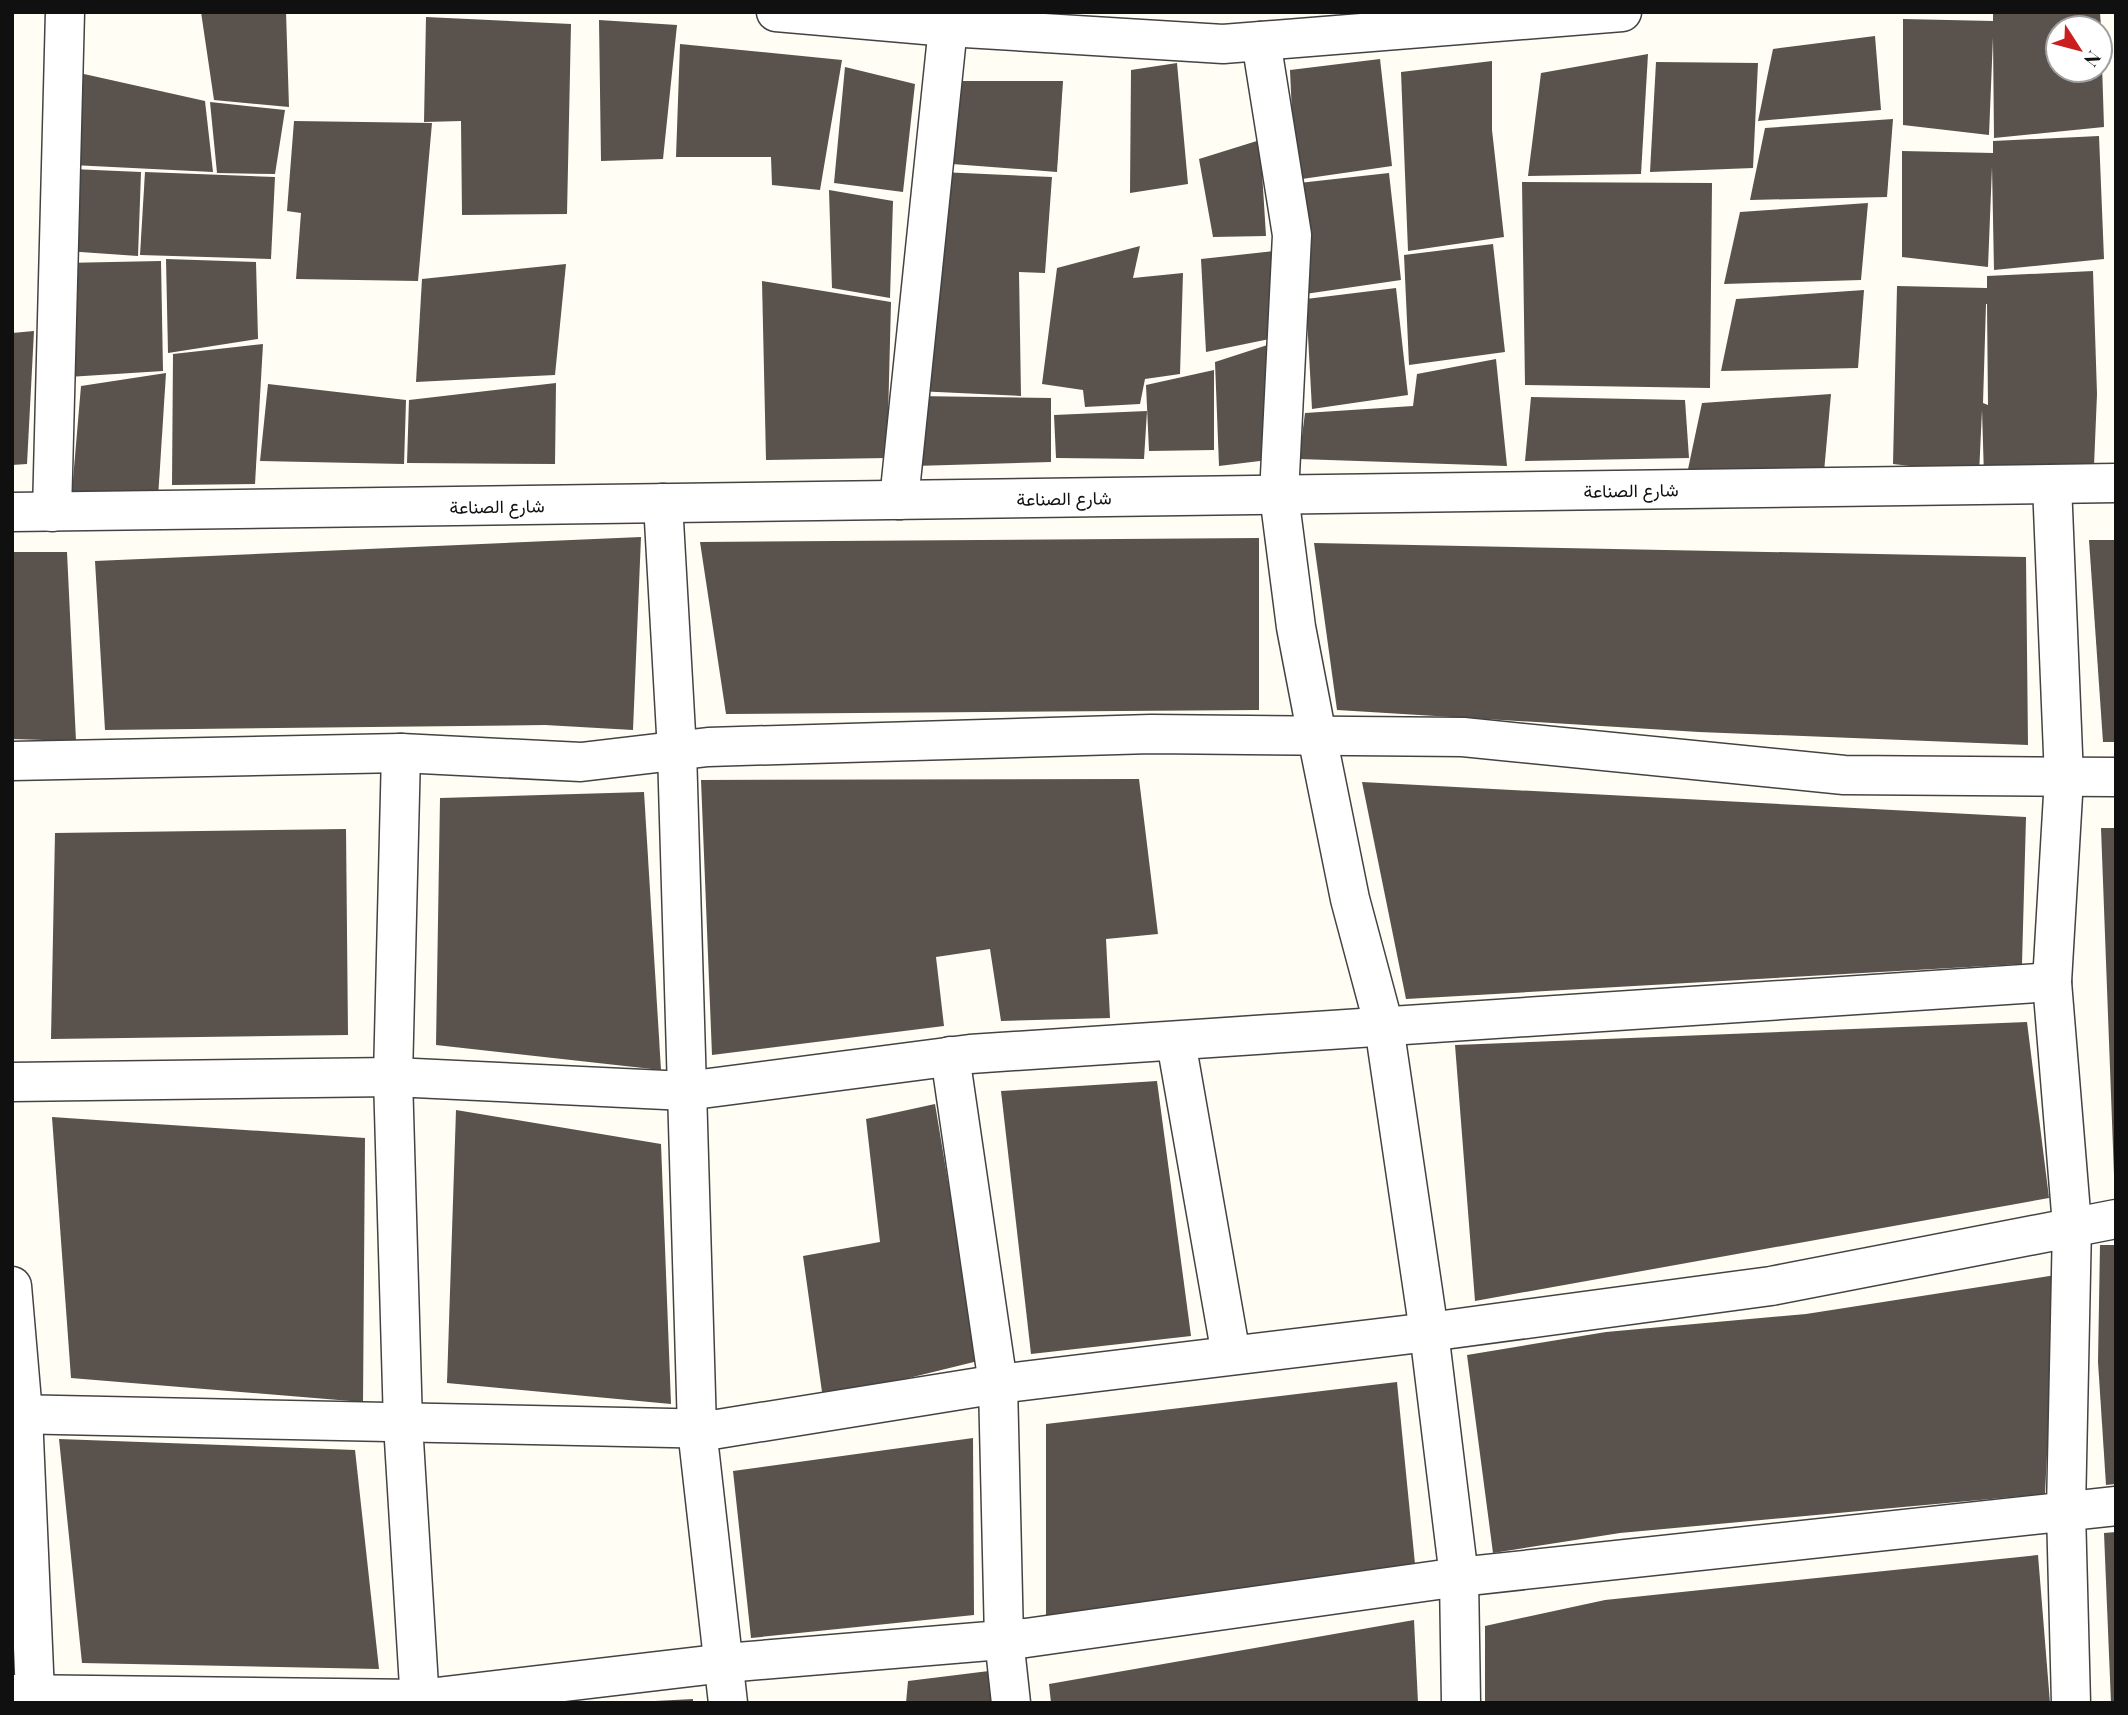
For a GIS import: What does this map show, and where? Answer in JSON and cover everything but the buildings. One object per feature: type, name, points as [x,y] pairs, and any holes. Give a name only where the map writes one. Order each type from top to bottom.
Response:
[{"type":"street","points":[[52,512],[65,12]]},
{"type":"street","points":[[789,13],[948,27],[1223,44],[1622,12]]},
{"type":"street","points":[[899,500],[948,27]]},
{"type":"street","points":[[1261,41],[1292,235],[1279,495],[1296,627],[1317,736],[1350,899],[1384,1026],[1429,1332],[1458,1577],[1461,1703]]},
{"type":"street","name":"شارع الصناعة","points":[[12,512],[2116,483]]},
{"type":"street","points":[[2052,484],[2064,778],[2052,982],[2072,1225],[2066,1511],[2071,1703]]},
{"type":"street","points":[[663,503],[677,751],[697,1429],[728,1703]]},
{"type":"street","points":[[12,761],[401,752],[581,762],[708,747],[1151,734],[1463,737],[1844,775],[2116,777]]},
{"type":"street","points":[[401,752],[393,1077],[403,1424],[420,1701]]},
{"type":"street","points":[[12,1082],[393,1077],[685,1091],[950,1056],[2052,982]]},
{"type":"street","points":[[1176,1042],[1231,1355]]},
{"type":"street","points":[[950,1056],[998,1384],[1004,1639],[1011,1703]]},
{"type":"street","points":[[18,1414],[718,1429],[998,1384],[1429,1332],[1771,1286],[2072,1225],[2116,1219]]},
{"type":"street","points":[[12,1286],[18,1414],[24,1694],[420,1701],[725,1663],[1004,1639],[1458,1577],[2116,1506]]}]
